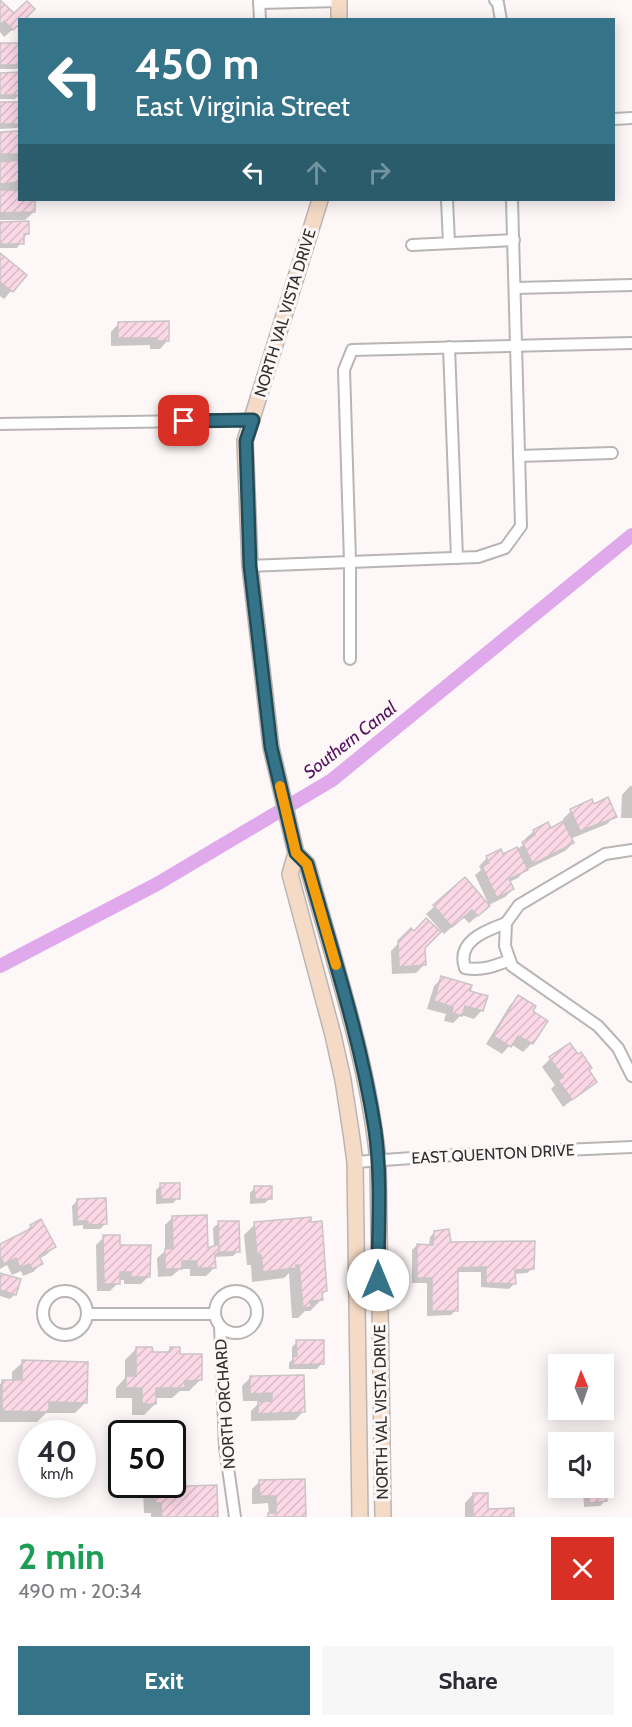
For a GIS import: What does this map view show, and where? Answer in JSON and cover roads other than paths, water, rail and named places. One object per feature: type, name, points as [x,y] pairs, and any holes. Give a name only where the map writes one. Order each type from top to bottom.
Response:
[{"type":"main road","points":[[339,1],[339,18]]},
{"type":"main road","name":"NORTH VAL VISTA DRIVE","points":[[320,201],[246,441],[250,566],[271,747],[296,853],[290,874],[344,1080],[355,1162],[360,1517]]},
{"type":"main road","name":"NORTH VAL VISTA DRIVE","points":[[296,853],[307,864],[355,1033],[373,1120],[378,1161],[383,1517]]},
{"type":"street","points":[[495,0],[498,3],[501,18]]},
{"type":"street","points":[[260,18],[259,2],[339,1]]},
{"type":"street","points":[[615,119],[632,118]]},
{"type":"street","points":[[447,201],[449,243]]},
{"type":"street","points":[[250,566],[478,557],[505,548],[521,526],[512,201]]},
{"type":"street","points":[[412,244],[513,240]]},
{"type":"street","points":[[516,288],[632,285]]},
{"type":"street","points":[[350,659],[350,561],[344,370],[352,350],[632,343]]},
{"type":"street","points":[[449,347],[457,558]]},
{"type":"street","points":[[0,424],[253,420]]},
{"type":"street","points":[[519,456],[612,453]]},
{"type":"street","points":[[510,960],[489,968],[465,968],[463,952],[483,932],[506,923],[519,905],[605,854],[632,850]]},
{"type":"street","points":[[506,923],[505,946],[512,966],[598,1026],[618,1048],[632,1076]]},
{"type":"street","name":"EAST QUENTON DRIVE","points":[[355,1162],[632,1147]]},
{"type":"street","points":[[236,1290],[250,1295],[257,1307],[256,1321],[247,1331],[233,1333],[220,1326],[215,1314],[218,1300],[236,1290]]},
{"type":"street","points":[[65,1292],[78,1296],[83,1301],[87,1314],[81,1328],[69,1335],[54,1332],[45,1321],[43,1313],[48,1300],[65,1292]]},
{"type":"street","points":[[87,1314],[215,1314]]},
{"type":"street","name":"NORTH ORCHARD","points":[[220,1326],[225,1447],[235,1517]]},
{"type":"waterway","name":"Southern Canal","points":[[0,966],[157,884],[332,780],[632,535]]}]
